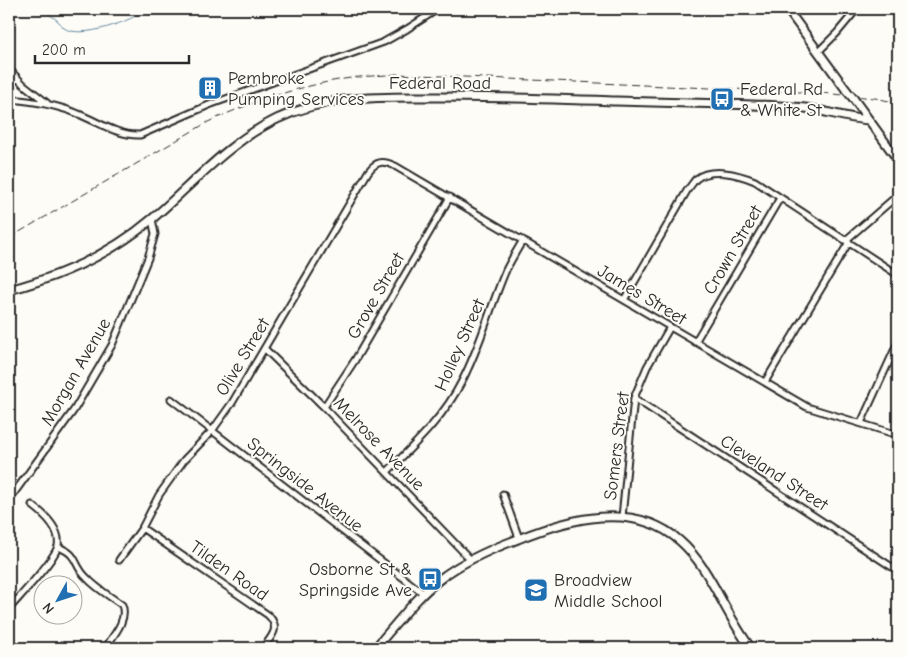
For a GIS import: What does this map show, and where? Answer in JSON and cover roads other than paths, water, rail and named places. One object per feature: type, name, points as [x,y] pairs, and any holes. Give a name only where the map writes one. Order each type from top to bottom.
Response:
[{"type":"main road","points":[[787,9],[898,160]]},
{"type":"main road","name":"Federal Road","points":[[9,290],[59,275],[110,250],[152,219],[216,160],[256,129],[305,108],[331,101],[358,98],[483,97],[740,104],[805,108],[853,119],[868,120]]},
{"type":"main road","points":[[375,648],[423,593],[440,579],[471,560],[519,538],[562,523],[604,516],[622,517],[651,524],[668,532],[690,550],[751,648]]},
{"type":"street","points":[[9,99],[47,103],[80,114],[118,132],[131,136],[140,135],[209,104],[366,50],[407,30],[438,9]]},
{"type":"street","points":[[818,52],[838,33],[857,9]]},
{"type":"street","points":[[9,69],[47,103]]},
{"type":"street","points":[[9,86],[17,78]]},
{"type":"street","name":"James Street","points":[[380,162],[396,166],[807,407],[898,435]]},
{"type":"street","name":"Olive Street","points":[[119,560],[142,528],[159,495],[184,460],[212,431],[232,403],[368,172],[373,165],[380,162]]},
{"type":"street","points":[[624,300],[688,189],[696,179],[708,174],[740,175],[755,180],[898,275]]},
{"type":"street","points":[[765,382],[847,241],[898,195]]},
{"type":"street","name":"Grove Street","points":[[324,407],[356,360],[450,197]]},
{"type":"street","name":"Crown Street","points":[[695,342],[780,198]]},
{"type":"street","name":"Morgan Avenue","points":[[9,500],[74,410],[112,344],[148,258],[154,234],[152,219]]},
{"type":"street","name":"Holley Street","points":[[387,472],[429,430],[448,406],[476,350],[506,270],[522,240]]},
{"type":"street","name":"Somers Street","points":[[622,517],[634,398],[647,366],[670,327]]},
{"type":"street","points":[[861,423],[898,342]]},
{"type":"street","name":"Melrose Avenue","points":[[265,349],[324,407],[471,560]]},
{"type":"street","name":"Cleveland Street","points":[[634,398],[898,571]]},
{"type":"street","name":"Springside Avenue","points":[[171,399],[423,593]]},
{"type":"street","points":[[503,494],[519,538]]},
{"type":"street","points":[[9,609],[50,560],[58,547],[58,536],[54,526],[32,505]]},
{"type":"street","name":"Tilden Road","points":[[142,528],[268,615],[274,621],[275,629],[264,648]]},
{"type":"street","points":[[58,547],[71,553],[86,578],[122,605],[125,612],[121,624],[105,648]]},
{"type":"street","points":[[896,648],[898,642]]},
{"type":"waterway","points":[[40,9],[55,18],[64,28],[82,32],[106,28],[130,19],[147,9]]},
{"type":"railway","points":[[9,238],[208,122],[274,96],[309,86],[350,78],[397,74],[822,93],[875,98],[898,103]]},
{"type":"place","name":"Pembroke Pumping Services","points":[[210,88]]},
{"type":"place","name":"Federal Rd & White St","points":[[722,99]]},
{"type":"place","name":"Osborne St & Springside Ave","points":[[430,579]]},
{"type":"place","name":"Broadview Middle School","points":[[536,590]]}]
